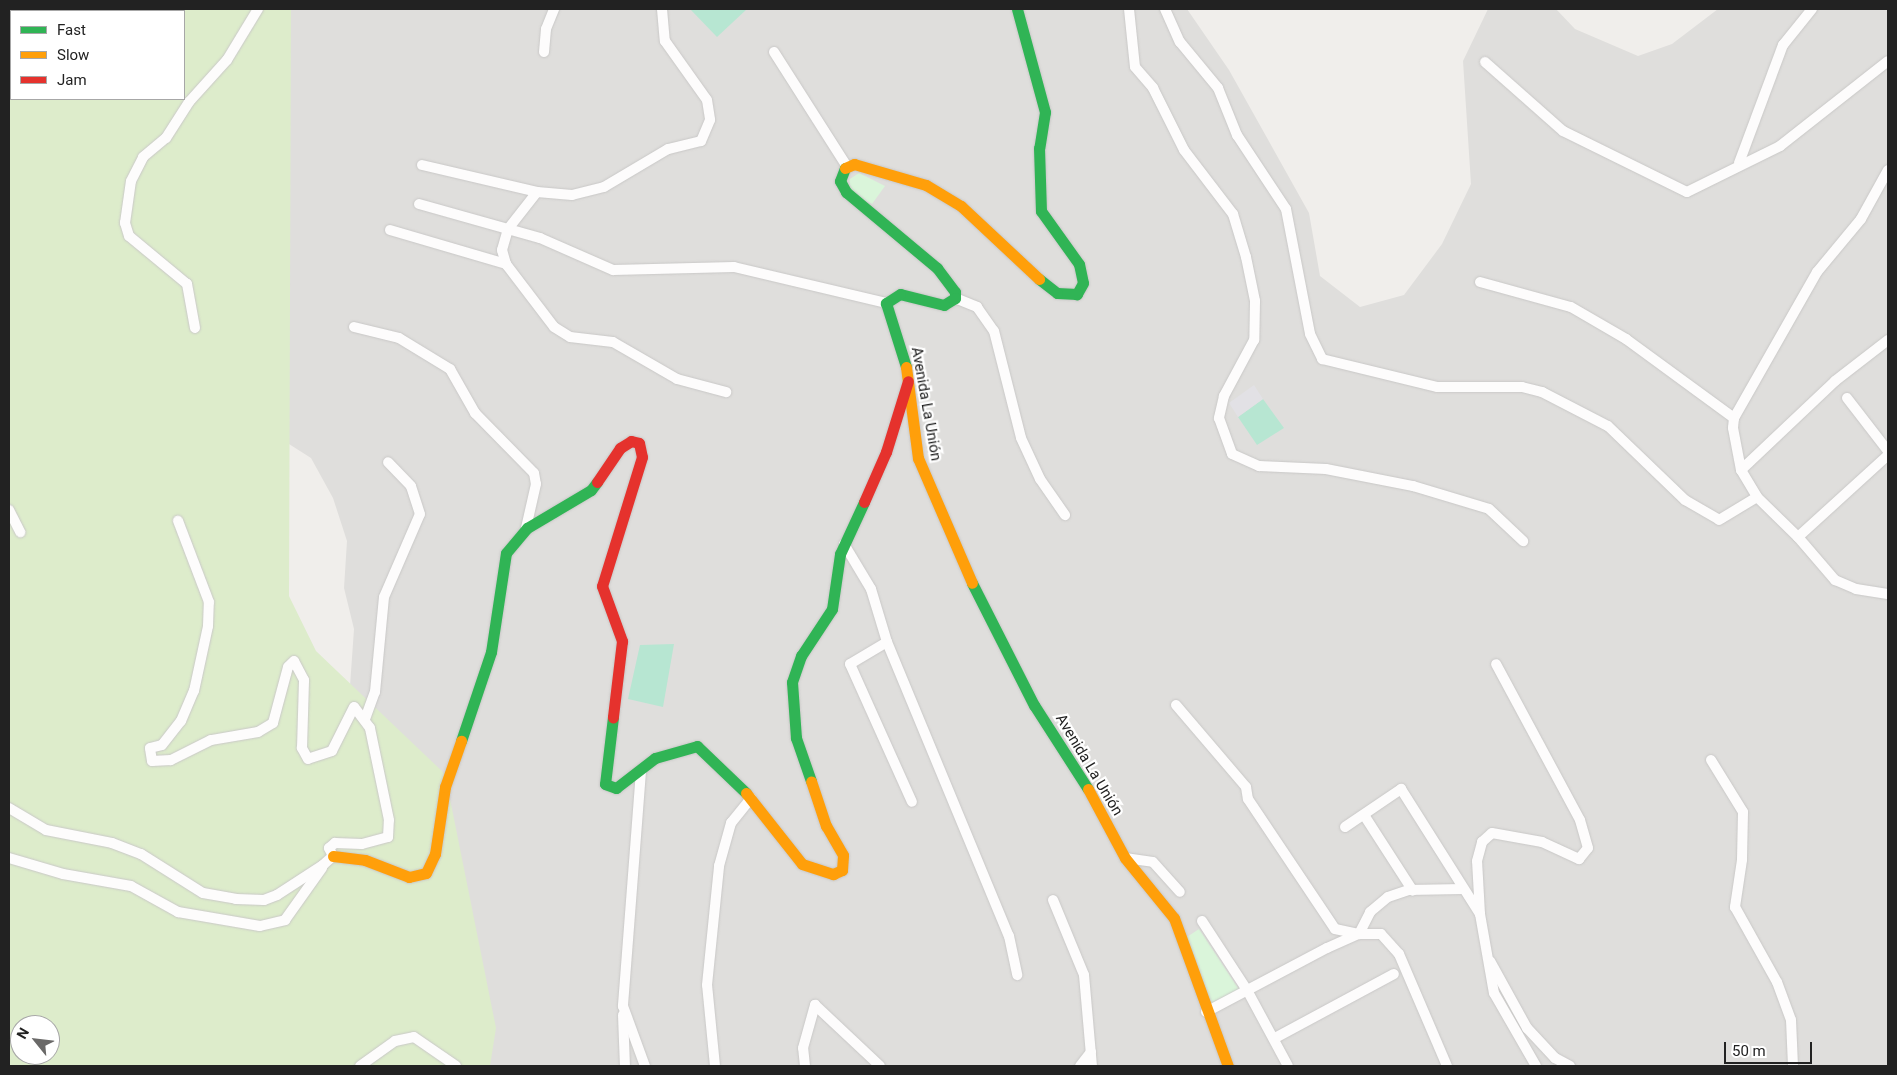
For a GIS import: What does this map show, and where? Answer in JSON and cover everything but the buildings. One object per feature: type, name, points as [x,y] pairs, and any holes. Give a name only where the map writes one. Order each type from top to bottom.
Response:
[{"type":"street","points":[[195,328],[187,284],[129,236],[125,223],[130,181],[143,157],[166,138],[189,102],[227,60],[258,9]]},
{"type":"street","points":[[544,52],[546,29],[554,9]]},
{"type":"street","points":[[422,165],[537,192],[572,195],[604,187],[668,149],[701,141],[710,120],[707,100],[665,41],[662,9]]},
{"type":"street","points":[[846,165],[854,164],[926,184],[962,206],[997,236],[1020,265],[1057,293],[1076,294],[1083,283],[1079,264],[1041,211],[1039,148],[1045,112],[1017,9]]},
{"type":"street","points":[[1129,9],[1135,67],[1153,88],[1184,150],[1233,214],[1246,257],[1255,301],[1254,340],[1224,396],[1219,418],[1232,454],[1259,466],[1326,469],[1414,486],[1489,509],[1523,541]]},
{"type":"street","points":[[1165,9],[1180,42],[1218,88],[1237,135],[1286,209],[1310,334],[1322,359],[1437,387],[1522,387],[1542,392],[1608,426],[1686,500],[1719,520],[1757,497]]},
{"type":"street","points":[[1739,163],[1783,45],[1812,9]]},
{"type":"street","points":[[774,52],[846,165]]},
{"type":"street","points":[[1485,62],[1563,131],[1687,192],[1739,163],[1780,146],[1888,61]]},
{"type":"street","points":[[846,165],[840,181],[846,192],[937,268],[955,298],[977,308],[994,331],[1021,438],[1040,479],[1065,515]]},
{"type":"street","points":[[1888,170],[1861,219],[1817,272],[1734,418],[1741,470],[1757,497],[1798,537],[1835,580],[1856,589],[1888,594]]},
{"type":"street","points":[[537,192],[508,229],[502,250],[506,264],[554,327],[570,337],[613,342],[677,379],[726,392]]},
{"type":"street","points":[[419,204],[508,229],[612,270],[734,267],[886,303],[900,294],[937,305],[955,298]]},
{"type":"street","points":[[390,230],[506,264]]},
{"type":"street","points":[[1480,282],[1571,307],[1626,339],[1734,418]]},
{"type":"street","name":"Avenida La Unión","points":[[886,303],[908,381],[918,458],[949,538],[1029,697],[1093,796],[1125,858],[1174,918],[1206,1012],[1228,1066]]},
{"type":"street","points":[[354,327],[399,338],[450,369],[475,413],[534,473],[536,484],[526,528]]},
{"type":"street","points":[[1741,470],[1835,381],[1888,340]]},
{"type":"street","points":[[333,856],[364,860],[408,878],[422,876],[431,865],[445,787],[490,652],[500,572],[506,553],[526,528],[591,490],[620,448],[631,441],[639,443],[642,457],[602,586],[622,641],[603,780],[616,788],[655,758],[697,746],[751,798],[802,864],[833,874],[842,870],[843,855],[826,826],[796,738],[792,682],[801,656],[832,609],[844,544],[886,452],[908,381]]},
{"type":"street","points":[[1847,398],[1888,451]]},
{"type":"street","points":[[1798,537],[1888,455]]},
{"type":"street","points":[[333,856],[329,848],[335,843],[380,841],[389,834],[365,719],[375,692],[384,597],[420,514],[411,486],[388,462]]},
{"type":"street","points":[[9,510],[20,532]]},
{"type":"street","points":[[178,521],[209,602],[208,626],[194,691],[181,721],[162,745],[150,748],[152,761],[171,760],[212,740],[258,732],[273,723],[288,667],[294,661],[304,680],[302,748],[308,759],[332,751],[353,708],[365,719]]},
{"type":"street","points":[[844,544],[871,588],[887,642],[1009,936],[1017,975]]},
{"type":"street","points":[[887,642],[850,664],[912,802]]},
{"type":"street","points":[[1496,664],[1580,820],[1588,848],[1579,859],[1542,842],[1492,834],[1482,842],[1477,861],[1484,949],[1494,993],[1536,1066]]},
{"type":"street","points":[[1176,705],[1246,787],[1248,800],[1330,924],[1342,932],[1381,934],[1390,940],[1447,1066]]},
{"type":"street","points":[[1711,760],[1743,812],[1742,860],[1735,907],[1777,982],[1792,1020],[1793,1066]]},
{"type":"street","points":[[624,1066],[623,1006],[641,770]]},
{"type":"street","points":[[1345,827],[1401,789],[1480,914]]},
{"type":"street","points":[[715,1066],[706,985],[719,866],[731,823],[751,798]]},
{"type":"street","points":[[9,808],[46,830],[112,843],[141,854],[203,893],[236,899],[277,895],[324,865]]},
{"type":"street","points":[[1364,815],[1414,891]]},
{"type":"street","points":[[9,858],[63,874],[131,886],[178,912],[260,926],[286,920],[324,865],[333,856]]},
{"type":"street","points":[[1125,858],[1153,862],[1180,892]]},
{"type":"street","points":[[1206,1012],[1358,934],[1370,912],[1388,897],[1414,891],[1463,889]]},
{"type":"street","points":[[1053,900],[1084,976],[1092,1066]]},
{"type":"street","points":[[1202,921],[1247,990],[1275,1038],[1288,1066]]},
{"type":"street","points":[[1484,949],[1527,1028],[1555,1058],[1570,1066]]},
{"type":"street","points":[[1275,1038],[1394,974]]},
{"type":"street","points":[[805,1066],[803,1048],[815,1005],[880,1066]]},
{"type":"street","points":[[623,1006],[645,1066]]},
{"type":"street","points":[[360,1066],[395,1041],[414,1037],[456,1066]]},
{"type":"street","points":[[1080,1066],[1091,1052]]},
{"type":"shaded area","points":[[9,9],[1187,9],[1229,70],[1309,213],[1320,276],[1360,307],[1404,295],[1442,244],[1471,184],[1463,61],[1488,9],[1556,9],[1575,29],[1638,56],[1672,44],[1718,9],[1888,9],[1888,1066],[337,1066],[344,772],[354,629],[344,588],[347,541],[333,498],[311,458],[140,349],[185,100],[185,10]]},
{"type":"shaded area","points":[[1254,385],[1263,399],[1238,417],[1229,403]]},
{"type":"green space","points":[[9,9],[291,9],[289,596],[316,651],[445,774],[496,1028],[490,1066],[9,1066]]},
{"type":"green space","points":[[690,9],[747,9],[717,37]]},
{"type":"green space","points":[[859,173],[885,186],[872,204],[850,193],[850,179]]},
{"type":"green space","points":[[1263,399],[1284,428],[1257,445],[1238,417]]},
{"type":"green space","points":[[674,644],[663,707],[628,699],[640,645]]},
{"type":"green space","points":[[1199,929],[1240,991],[1208,1007],[1187,937]]},
{"type":"traffic: fast","points":[[1017,9],[1045,112],[1039,148],[1041,211],[1079,264],[1083,283],[1077,294],[1057,293],[1039,279]]},
{"type":"traffic: fast","points":[[845,168],[840,181],[846,192],[937,268],[955,292],[955,298],[944,305],[900,294],[886,303],[906,367]]},
{"type":"traffic: fast","points":[[461,741],[491,652],[506,553],[527,528],[591,490],[597,482]]},
{"type":"traffic: fast","points":[[811,781],[796,738],[792,682],[801,656],[832,609],[840,554],[864,502]]},
{"type":"traffic: fast","points":[[972,583],[1034,705],[1088,789]]},
{"type":"traffic: fast","points":[[613,717],[605,784],[616,788],[655,758],[697,746],[746,793]]},
{"type":"traffic: slow","points":[[845,168],[854,164],[926,185],[961,206],[1039,279]]},
{"type":"traffic: slow","points":[[906,367],[918,458],[972,583]]},
{"type":"traffic: slow","points":[[333,856],[365,860],[409,877],[426,873],[435,854],[445,787],[461,741]]},
{"type":"traffic: slow","points":[[746,793],[802,864],[833,874],[842,870],[843,855],[826,826],[811,781]]},
{"type":"traffic: slow","points":[[1088,789],[1125,858],[1174,918],[1228,1066]]},
{"type":"traffic: jam","points":[[864,502],[886,452],[908,381]]},
{"type":"traffic: jam","points":[[597,482],[620,448],[631,441],[639,443],[642,457],[602,586],[622,641],[613,717]]}]
